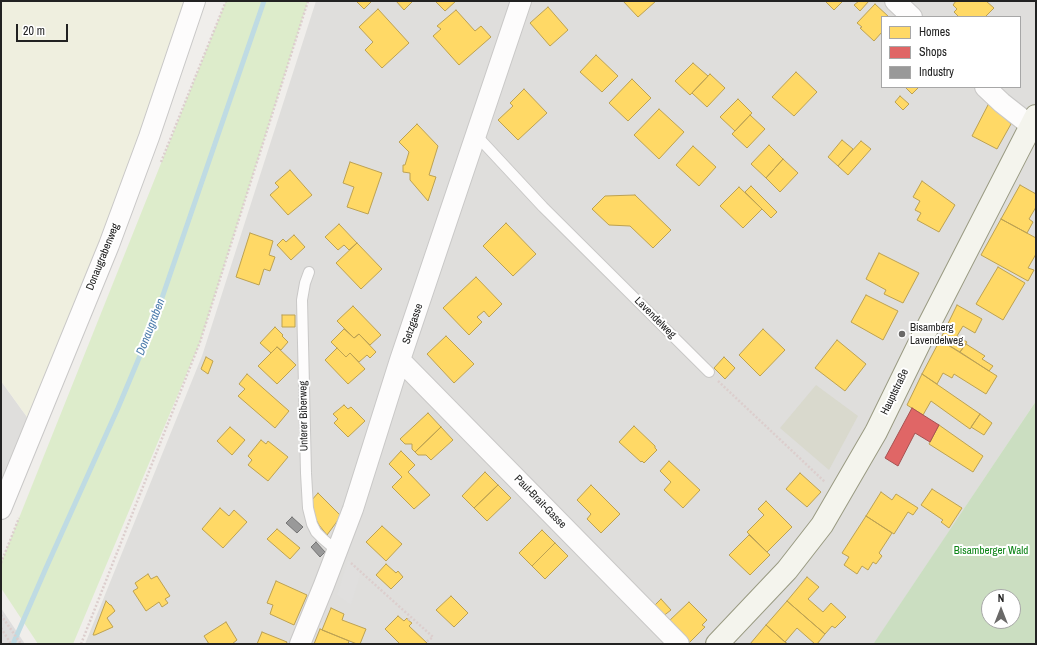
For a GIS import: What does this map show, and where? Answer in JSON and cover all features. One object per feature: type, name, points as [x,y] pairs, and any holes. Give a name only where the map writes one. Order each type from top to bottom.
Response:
[{"type":"main road","name":"Hauptstraße","points":[[717,644],[787,570],[822,524],[840,495],[876,432],[923,335],[1033,121]]},
{"type":"street","name":"Donaugrabenweg","points":[[1,509],[114,232],[149,137],[195,1]]},
{"type":"street","name":"Setzgasse","points":[[300,644],[353,509],[400,360],[521,1]]},
{"type":"street","points":[[895,1],[911,16]]},
{"type":"street","points":[[987,88],[1002,103],[1033,121]]},
{"type":"street","name":"Paul-Brait-Gasse","points":[[400,360],[679,644]]},
{"type":"lane","name":"Lavendelweg","points":[[476,135],[543,207],[709,372]]},
{"type":"lane","name":"Unterer Biberweg","points":[[309,272],[305,283],[302,300],[308,508],[312,524],[316,532],[326,543],[337,550]]},
{"type":"path","points":[[81,644],[200,342],[308,1]]},
{"type":"path","points":[[709,372],[840,495]]},
{"type":"path","points":[[337,550],[433,637],[426,642]]},
{"type":"path","points":[[1,615],[21,644]]},
{"type":"path","points":[[408,620],[411,617]]},
{"type":"path","points":[[1,628],[11,644]]},
{"type":"shaded area","points":[[316,1],[1036,1],[1036,401],[874,644],[85,644],[202,356]]},
{"type":"shaded area","points":[[1,381],[27,417],[1,489]]},
{"type":"shaded area","points":[[816,385],[858,416],[829,470],[780,428]]},
{"type":"shaded area","points":[[348,560],[361,572],[351,605],[337,595]]},
{"type":"green space","points":[[1,1],[190,1],[98,252],[27,417],[1,381]]},
{"type":"green space","points":[[226,1],[308,1],[200,342],[73,644],[38,644],[1,588],[1,563]]},
{"type":"green space","name":"Bisamberger Wald","points":[[1036,401],[1036,644],[874,643]]},
{"type":"pier","points":[[1,608],[25,644],[1,644]]},
{"type":"building: Homes","points":[[356,1],[372,1],[364,9]]},
{"type":"building: Homes","points":[[396,1],[413,1],[404,10]]},
{"type":"building: Homes","points":[[435,1],[456,1],[445,11]]},
{"type":"building: Homes","points":[[623,1],[656,1],[638,17]]},
{"type":"building: Homes","points":[[825,1],[843,1],[834,10]]},
{"type":"building: Homes","points":[[859,1],[869,1],[860,11],[854,5]]},
{"type":"building: Homes","points":[[956,1],[986,1],[994,8],[986,16],[958,16],[954,12],[957,9],[953,5]]},
{"type":"building: Homes","points":[[875,4],[888,16],[881,16],[881,33],[874,41],[860,28],[862,27],[857,23]]},
{"type":"building: Homes","points":[[548,7],[568,30],[550,46],[530,23]]},
{"type":"building: Homes","points":[[378,9],[409,43],[382,68],[365,50],[373,42],[359,27]]},
{"type":"building: Homes","points":[[456,10],[475,31],[481,26],[491,37],[459,65],[433,36],[441,29],[437,26]]},
{"type":"building: Homes","points":[[596,55],[618,76],[602,92],[580,72]]},
{"type":"building: Homes","points":[[693,63],[708,76],[690,95],[675,81]]},
{"type":"building: Homes","points":[[796,72],[817,92],[794,116],[772,97]]},
{"type":"building: Homes","points":[[710,74],[725,88],[707,107],[692,93]]},
{"type":"building: Homes","points":[[632,79],[651,98],[628,121],[609,103]]},
{"type":"building: Homes","points":[[906,88],[918,88],[912,94]]},
{"type":"building: Homes","points":[[524,89],[547,113],[518,140],[498,120],[513,106],[510,103]]},
{"type":"building: Homes","points":[[900,96],[909,104],[903,110],[895,102]]},
{"type":"building: Homes","points":[[738,99],[752,113],[735,131],[720,117]]},
{"type":"building: Homes","points":[[989,103],[1011,124],[997,149],[972,136]]},
{"type":"building: Homes","points":[[659,109],[684,132],[659,159],[634,135]]},
{"type":"building: Homes","points":[[750,115],[765,129],[747,148],[732,134]]},
{"type":"building: Homes","points":[[417,124],[438,146],[429,175],[436,177],[428,201],[410,180],[410,173],[403,172],[403,165],[405,165],[409,152],[399,142]]},
{"type":"building: Homes","points":[[842,140],[853,149],[838,166],[828,157]]},
{"type":"building: Homes","points":[[861,141],[871,149],[848,175],[838,166]]},
{"type":"building: Homes","points":[[769,145],[783,159],[766,178],[751,164]]},
{"type":"building: Homes","points":[[693,146],[716,167],[699,186],[676,165]]},
{"type":"building: Homes","points":[[783,159],[798,173],[780,192],[766,178]]},
{"type":"building: Homes","points":[[350,162],[382,173],[368,214],[347,207],[354,187],[343,183]]},
{"type":"building: Homes","points":[[290,170],[312,195],[288,215],[270,195],[279,187],[275,183]]},
{"type":"building: Homes","points":[[922,181],[955,205],[939,232],[917,220],[921,213],[915,210],[920,201],[913,197]]},
{"type":"building: Homes","points":[[1020,185],[1036,194],[1036,207],[1029,219],[1033,222],[1027,233],[1001,219]]},
{"type":"building: Homes","points":[[751,186],[777,212],[771,218],[745,192]]},
{"type":"building: Homes","points":[[739,187],[762,209],[743,228],[720,206]]},
{"type":"building: Homes","points":[[635,195],[671,230],[653,248],[630,226],[609,225],[592,209],[605,196]]},
{"type":"building: Homes","points":[[1001,219],[1036,238],[1036,254],[1028,268],[1034,270],[1028,281],[981,255]]},
{"type":"building: Homes","points":[[506,223],[536,254],[513,276],[483,246]]},
{"type":"building: Homes","points":[[339,224],[357,243],[349,250],[344,245],[338,250],[325,237]]},
{"type":"building: Homes","points":[[250,233],[273,241],[269,255],[275,257],[270,271],[264,269],[259,285],[236,277]]},
{"type":"building: Homes","points":[[294,235],[305,247],[291,260],[277,245],[283,239],[286,242]]},
{"type":"building: Homes","points":[[357,243],[382,269],[361,289],[336,263]]},
{"type":"building: Homes","points":[[879,253],[919,273],[903,303],[884,294],[886,290],[866,279]]},
{"type":"building: Homes","points":[[998,267],[1025,283],[1003,320],[976,304]]},
{"type":"building: Homes","points":[[476,277],[502,304],[489,317],[484,311],[477,317],[482,322],[469,335],[443,308]]},
{"type":"building: Homes","points":[[866,295],[898,311],[883,340],[851,322]]},
{"type":"building: Homes","points":[[957,305],[982,319],[975,333],[963,326],[957,336],[967,342],[960,352],[940,340]]},
{"type":"building: Homes","points":[[353,306],[381,335],[370,345],[359,334],[354,338],[337,321]]},
{"type":"building: Homes","points":[[282,315],[295,315],[295,327],[282,327]]},
{"type":"building: Homes","points":[[275,327],[288,342],[281,350],[277,347],[271,353],[260,343]]},
{"type":"building: Homes","points":[[344,329],[354,338],[359,334],[376,352],[370,358],[367,355],[359,362],[350,353],[346,357],[331,342]]},
{"type":"building: Homes","points":[[763,329],[785,350],[760,376],[739,355]]},
{"type":"building: Homes","points":[[446,336],[474,364],[454,383],[427,354]]},
{"type":"building: Homes","points":[[837,340],[866,364],[845,391],[815,368]]},
{"type":"building: Homes","points":[[940,340],[997,376],[986,394],[954,374],[952,378],[943,373],[937,384],[922,374]]},
{"type":"building: Homes","points":[[966,344],[985,356],[982,359],[993,366],[989,371],[960,352]]},
{"type":"building: Homes","points":[[277,347],[296,365],[277,384],[258,366]]},
{"type":"building: Homes","points":[[337,348],[346,357],[350,353],[365,369],[348,384],[325,360]]},
{"type":"building: Homes","points":[[206,357],[213,361],[208,374],[201,369]]},
{"type":"building: Homes","points":[[724,357],[735,368],[725,379],[714,368]]},
{"type":"building: Homes","points":[[247,374],[289,411],[275,428],[238,396],[245,389],[239,384]]},
{"type":"building: Homes","points":[[922,374],[980,414],[970,429],[931,401],[923,415],[907,405]]},
{"type":"building: Homes","points":[[344,405],[348,409],[351,407],[365,421],[348,437],[334,423],[338,419],[333,414]]},
{"type":"building: Homes","points":[[428,413],[441,427],[415,452],[412,449],[412,444],[405,444],[400,439]]},
{"type":"building: Homes","points":[[980,414],[992,423],[984,435],[971,427]]},
{"type":"building: Homes","points":[[939,425],[983,456],[973,472],[929,444]]},
{"type":"building: Homes","points":[[634,426],[655,446],[657,450],[644,463],[619,442]]},
{"type":"building: Homes","points":[[230,427],[245,440],[232,455],[217,441]]},
{"type":"building: Homes","points":[[441,427],[453,440],[431,460],[426,455],[418,455],[415,452]]},
{"type":"building: Homes","points":[[261,440],[266,444],[268,441],[288,457],[268,481],[248,465],[252,460],[248,456]]},
{"type":"building: Homes","points":[[401,451],[415,465],[408,472],[430,495],[414,509],[392,487],[402,477],[389,464]]},
{"type":"building: Homes","points":[[669,461],[700,490],[683,508],[664,490],[671,482],[660,471]]},
{"type":"building: Homes","points":[[485,472],[498,485],[474,508],[462,496]]},
{"type":"building: Homes","points":[[800,473],[821,492],[807,507],[786,489]]},
{"type":"building: Homes","points":[[498,485],[511,498],[487,521],[474,508]]},
{"type":"building: Homes","points":[[591,485],[620,514],[601,533],[587,519],[591,514],[577,500]]},
{"type":"building: Homes","points":[[932,489],[962,508],[949,528],[941,522],[943,520],[921,505]]},
{"type":"building: Homes","points":[[881,492],[892,500],[896,494],[918,508],[913,515],[908,512],[894,534],[866,516]]},
{"type":"building: Homes","points":[[318,493],[341,516],[327,535],[314,516],[311,501]]},
{"type":"building: Homes","points":[[766,501],[792,527],[767,552],[747,532],[764,515],[758,509]]},
{"type":"building: Homes","points":[[220,508],[229,516],[234,510],[247,522],[223,548],[202,529]]},
{"type":"building: Homes","points":[[866,516],[892,533],[879,553],[882,556],[876,564],[873,562],[868,570],[862,566],[857,574],[844,565],[849,557],[842,553]]},
{"type":"building: Homes","points":[[382,526],[402,544],[386,561],[366,542]]},
{"type":"building: Homes","points":[[277,529],[300,548],[290,559],[267,539]]},
{"type":"building: Homes","points":[[542,530],[555,543],[532,566],[519,553]]},
{"type":"building: Homes","points":[[749,535],[770,555],[750,575],[729,555]]},
{"type":"building: Homes","points":[[555,543],[568,556],[545,579],[532,566]]},
{"type":"building: Homes","points":[[386,564],[396,573],[398,571],[403,577],[391,589],[376,575]]},
{"type":"building: Homes","points":[[148,574],[151,579],[157,576],[170,596],[165,599],[168,603],[162,607],[159,602],[146,611],[133,591],[138,588],[135,583]]},
{"type":"building: Homes","points":[[807,577],[819,587],[808,599],[823,612],[831,603],[846,617],[835,628],[832,626],[825,634],[787,601]]},
{"type":"building: Homes","points":[[276,581],[307,595],[294,625],[270,614],[273,605],[267,603]]},
{"type":"building: Homes","points":[[451,596],[468,613],[454,627],[436,610]]},
{"type":"building: Homes","points":[[661,599],[671,610],[662,617],[653,607]]},
{"type":"building: Homes","points":[[106,601],[115,611],[107,618],[113,627],[93,635]]},
{"type":"building: Homes","points":[[787,601],[825,634],[817,644],[815,644],[797,628],[785,642],[766,625]]},
{"type":"building: Homes","points":[[689,602],[707,620],[702,625],[705,627],[689,643],[668,622]]},
{"type":"building: Homes","points":[[331,608],[344,614],[342,620],[366,629],[360,644],[322,630]]},
{"type":"building: Homes","points":[[398,616],[404,621],[407,618],[412,623],[409,626],[428,644],[400,644],[385,629]]},
{"type":"building: Homes","points":[[226,622],[237,640],[232,644],[209,644],[204,636]]},
{"type":"building: Homes","points":[[766,625],[785,642],[788,644],[750,644]]},
{"type":"building: Homes","points":[[320,629],[349,641],[348,644],[314,644]]},
{"type":"building: Homes","points":[[262,632],[287,642],[286,644],[257,644]]},
{"type":"building: Shops","points":[[912,408],[939,425],[930,442],[915,433],[898,466],[885,458]]},
{"type":"building: Industry","points":[[292,517],[303,527],[297,533],[286,523]]},
{"type":"building: Industry","points":[[316,542],[325,552],[320,557],[311,547]]},
{"type":"waterway","name":"Donaugraben","points":[[13,644],[118,408],[152,327],[264,1]]},
{"type":"place","name":"Bisamberg Lavendelweg","points":[[902,334]]}]
